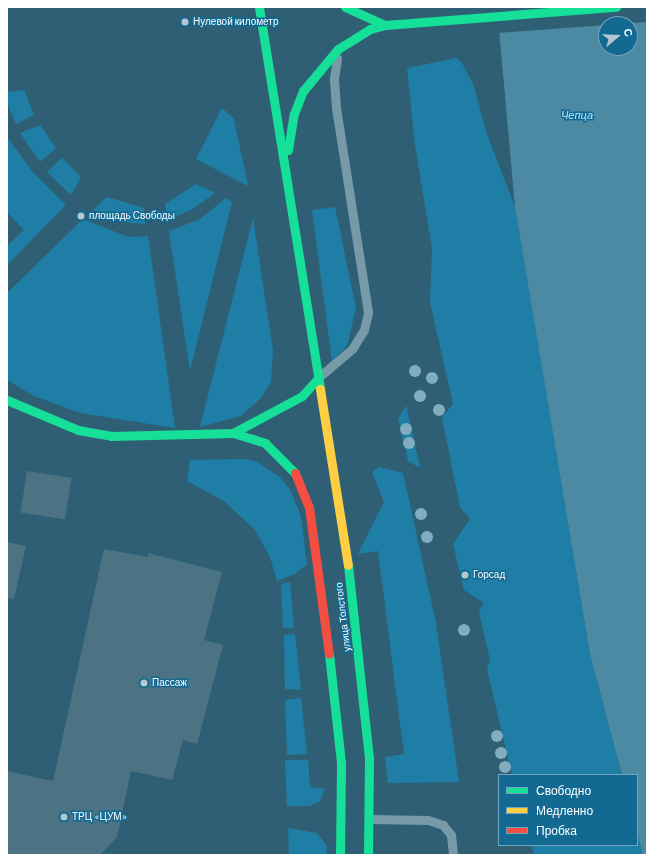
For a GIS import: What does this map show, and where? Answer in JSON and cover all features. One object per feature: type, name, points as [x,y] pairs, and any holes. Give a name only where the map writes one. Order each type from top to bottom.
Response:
[{"type":"main road","points":[[7,400],[78,430],[111,436],[233,433],[286,406],[302,396],[318,378],[259,7]]},
{"type":"main road","points":[[345,7],[385,25]]},
{"type":"main road","points":[[288,190],[288,142],[294,114],[318,70],[338,49],[354,38],[385,25],[616,7]]},
{"type":"main road","name":"улица Толстого","points":[[318,378],[347,555],[359,658],[369,759],[370,819],[368,855]]},
{"type":"main road","name":"улица Толстого","points":[[233,433],[265,443],[294,468],[309,507],[319,565],[341,763],[340,855]]},
{"type":"lane","points":[[318,378],[352,349],[364,330],[368,312],[336,108],[334,78],[338,49]]},
{"type":"lane","points":[[370,819],[428,820],[443,826],[451,835],[453,855]]},
{"type":"shaded area","points":[[456,58],[462,63],[474,86],[487,134],[515,207],[590,654],[622,774],[512,774],[487,669],[490,660],[479,612],[484,603],[464,590],[453,544],[470,519],[460,507],[442,417],[453,404],[430,302],[432,248],[415,145],[407,68]]},
{"type":"shaded area","points":[[24,90],[34,115],[16,124],[7,103],[7,92]]},
{"type":"shaded area","points":[[222,108],[234,119],[248,186],[196,159]]},
{"type":"shaded area","points":[[40,125],[56,148],[40,162],[20,133]]},
{"type":"shaded area","points":[[7,137],[32,171],[66,205],[7,265],[7,246],[24,230],[7,212]]},
{"type":"shaded area","points":[[62,158],[81,177],[71,195],[47,172]]},
{"type":"shaded area","points":[[196,184],[215,193],[191,210],[167,220],[165,204]]},
{"type":"shaded area","points":[[107,197],[144,208],[145,224],[123,222],[93,210]]},
{"type":"shaded area","points":[[226,198],[232,202],[190,371],[169,231],[200,219]]},
{"type":"shaded area","points":[[335,207],[356,308],[347,346],[332,361],[312,210]]},
{"type":"shaded area","points":[[253,218],[273,351],[271,382],[260,399],[241,416],[200,427]]},
{"type":"shaded area","points":[[83,219],[128,237],[148,236],[175,428],[80,413],[34,396],[7,380],[7,293]]},
{"type":"shaded area","points":[[406,405],[420,468],[408,461],[398,419]]},
{"type":"shaded area","points":[[244,459],[256,461],[280,477],[291,491],[301,517],[307,564],[295,574],[277,581],[270,557],[255,530],[224,501],[187,481],[190,460]]},
{"type":"shaded area","points":[[379,467],[403,473],[436,623],[459,782],[388,783],[385,757],[404,754],[378,551],[358,554],[384,502],[372,472]]},
{"type":"shaded area","points":[[290,582],[294,628],[283,628],[281,584]]},
{"type":"shaded area","points":[[295,634],[301,690],[285,689],[284,635]]},
{"type":"shaded area","points":[[301,698],[307,754],[287,755],[285,700]]},
{"type":"shaded area","points":[[285,760],[308,760],[310,787],[325,789],[319,802],[309,806],[287,806]]},
{"type":"shaded area","points":[[288,828],[317,833],[327,846],[326,855],[289,855]]},
{"type":"shaded area","points":[[638,837],[643,855],[535,855],[530,846],[638,846]]},
{"type":"water","name":"Чепца","points":[[497,7],[647,7],[647,855],[643,855],[638,837],[638,774],[622,774],[590,654],[515,207]]},
{"type":"pier","points":[[495,7],[647,7],[647,22],[638,23],[638,16],[598,16],[598,26],[498,33]]},
{"type":"building","points":[[27,471],[71,478],[65,520],[20,512]]},
{"type":"building","points":[[7,542],[26,546],[14,599],[7,598]]},
{"type":"building","name":"Пассаж","points":[[104,549],[148,557],[148,553],[222,572],[204,640],[223,645],[197,744],[183,740],[172,780],[131,771],[117,837],[100,855],[7,855],[7,771],[53,781]]},
{"type":"traffic: fast","points":[[259,7],[320,389]]},
{"type":"traffic: fast","points":[[345,7],[385,25]]},
{"type":"traffic: fast","points":[[288,150],[294,114],[303,91],[338,49],[370,29],[385,25],[616,7]]},
{"type":"traffic: fast","points":[[233,433],[302,396],[318,378]]},
{"type":"traffic: fast","points":[[7,400],[78,430],[111,436],[233,433],[265,443],[295,473]]},
{"type":"traffic: fast","points":[[348,565],[369,759],[368,855]]},
{"type":"traffic: fast","points":[[329,654],[341,763],[340,855]]},
{"type":"traffic: slow","points":[[320,389],[348,565]]},
{"type":"traffic: jam","points":[[295,473],[309,507],[329,654]]},
{"type":"place","name":"Нулевой километр","points":[[185,22]]},
{"type":"place","name":"площадь Свободы","points":[[81,216]]},
{"type":"place","name":"Горсад","points":[[465,575]]},
{"type":"place","name":"Пассаж","points":[[144,683]]},
{"type":"place","name":"ТРЦ «ЦУМ»","points":[[64,817]]}]
